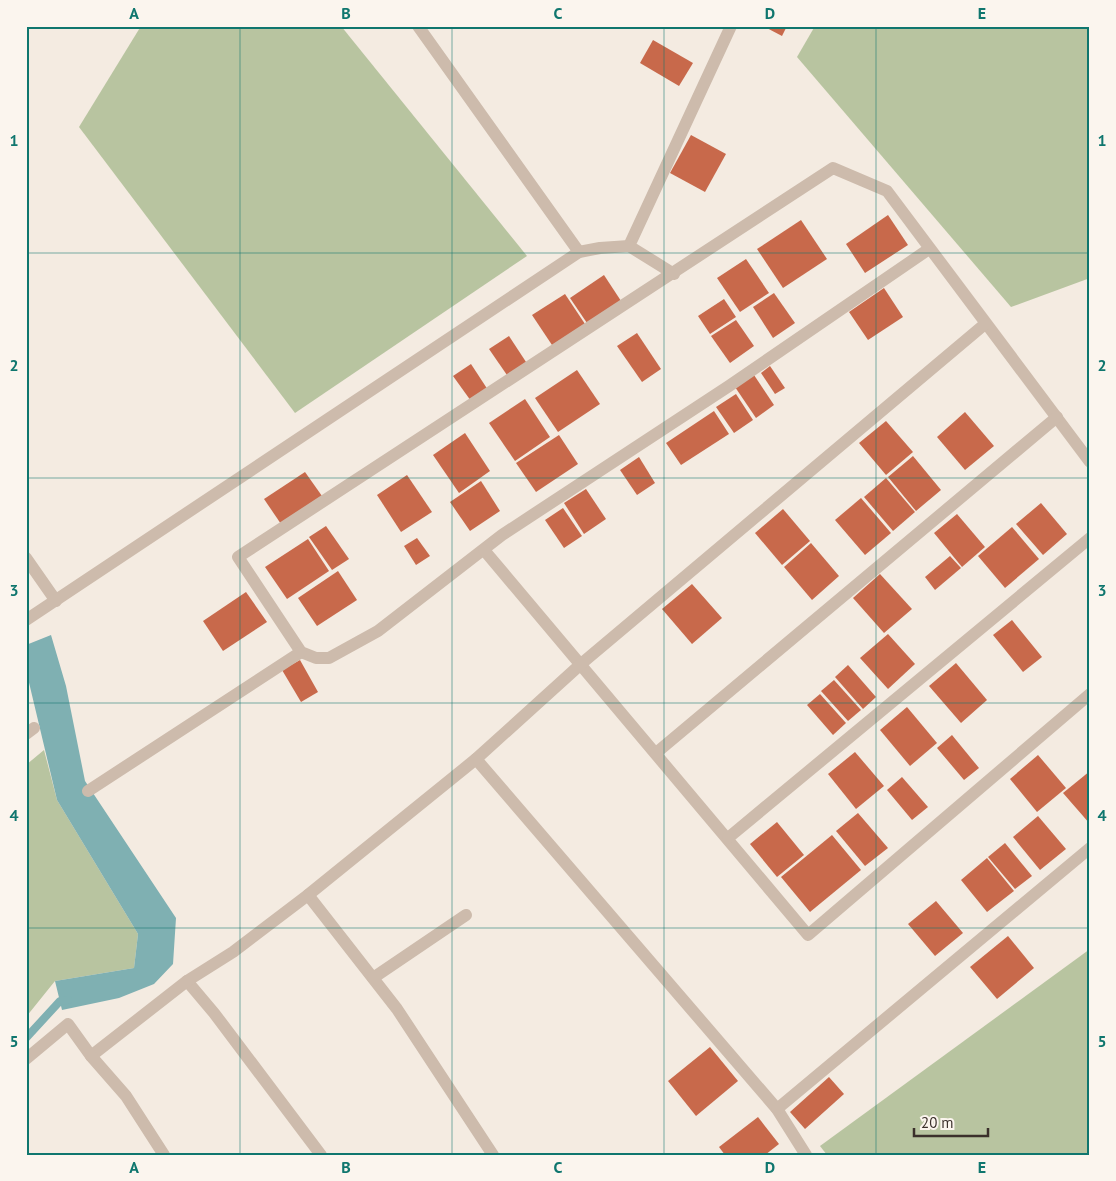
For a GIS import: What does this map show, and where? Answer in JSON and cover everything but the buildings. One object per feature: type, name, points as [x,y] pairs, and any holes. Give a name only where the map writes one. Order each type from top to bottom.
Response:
[{"type":"street","points":[[418,26],[578,252]]},
{"type":"street","points":[[629,246],[731,26]]},
{"type":"street","points":[[929,249],[729,386],[502,535],[378,631],[328,658],[316,658],[302,652],[238,557],[674,274],[833,168],[887,191],[1090,462]]},
{"type":"street","points":[[26,620],[578,252],[629,246],[674,274]]},
{"type":"street","points":[[91,1056],[187,981],[233,952],[308,895],[476,759],[581,664],[985,324]]},
{"type":"street","points":[[656,753],[1057,417]]},
{"type":"street","points":[[728,838],[1090,538]]},
{"type":"street","points":[[484,550],[808,935],[1090,694]]},
{"type":"street","points":[[26,558],[56,601]]},
{"type":"street","points":[[88,791],[302,652]]},
{"type":"street","points":[[476,759],[777,1108],[806,1155]]},
{"type":"street","points":[[777,1108],[1090,848]]},
{"type":"street","points":[[308,895],[397,1009],[493,1155]]},
{"type":"street","points":[[373,978],[466,916]]},
{"type":"street","points":[[187,981],[214,1013],[321,1155]]},
{"type":"street","points":[[26,1059],[68,1024],[91,1056],[126,1096],[159,1153]]},
{"type":"green space","points":[[141,26],[341,26],[527,256],[295,413],[79,127]]},
{"type":"green space","points":[[815,26],[1090,26],[1090,278],[1011,307],[797,57]]},
{"type":"green space","points":[[44,750],[57,800],[138,934],[134,968],[55,981],[26,1017],[26,765]]},
{"type":"green space","points":[[1090,949],[1090,1155],[827,1155],[820,1146]]},
{"type":"water","points":[[51,635],[66,686],[85,781],[176,918],[173,964],[154,984],[119,998],[62,1010],[55,981],[134,968],[138,934],[57,800],[26,670],[26,645]]},
{"type":"waterway","points":[[26,1038],[60,1001],[68,1000]]}]
